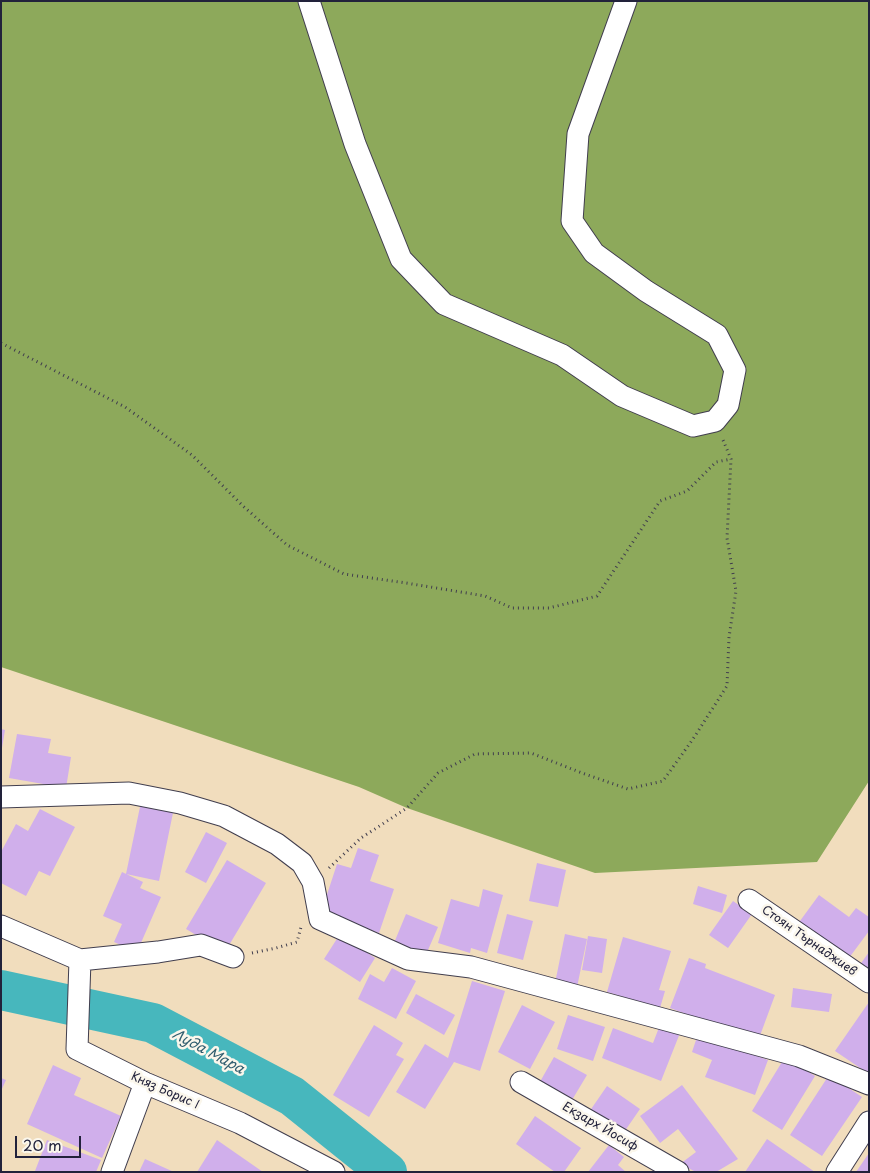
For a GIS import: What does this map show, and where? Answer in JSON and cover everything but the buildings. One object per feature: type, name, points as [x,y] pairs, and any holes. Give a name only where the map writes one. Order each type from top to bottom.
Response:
[{"type":"street","points":[[309,1],[355,144],[402,259],[444,304],[562,355],[622,396],[693,426],[715,421],[728,405],[735,370],[717,335],[646,292],[594,253],[572,221],[578,134],[626,1]]},
{"type":"street","points":[[1,797],[129,793],[180,803],[224,816],[278,844],[302,863],[313,882],[320,919],[408,959],[472,967],[751,1042],[799,1056],[869,1084]]},
{"type":"street","name":"Стоян Търнаджиев","points":[[750,900],[869,982]]},
{"type":"street","points":[[1,926],[80,970],[158,952],[201,945],[233,957]]},
{"type":"street","name":"Княз Борис I","points":[[80,970],[77,1049],[146,1083],[240,1123],[334,1172]]},
{"type":"street","name":"Екзарх Йосиф","points":[[521,1082],[678,1172]]},
{"type":"street","points":[[112,1172],[146,1083]]},
{"type":"street","points":[[837,1172],[869,1122]]},
{"type":"path","points":[[1,343],[133,412],[192,455],[243,506],[287,545],[344,574],[485,596],[512,608],[549,608],[597,596],[660,501],[687,491],[716,462],[731,459]]},
{"type":"path","points":[[313,882],[361,838],[408,808],[438,773],[475,754],[531,753],[628,789],[662,782],[693,739],[726,686],[729,636],[736,591],[727,538],[731,459],[715,421]]},
{"type":"path","points":[[233,957],[297,942],[302,922]]},
{"type":"green space","points":[[1,1],[869,1],[869,781],[817,862],[595,873],[407,808],[359,787],[1,667]]},
{"type":"waterway","name":"Луда Мара","points":[[1,990],[153,1023],[292,1096],[387,1172]]}]
